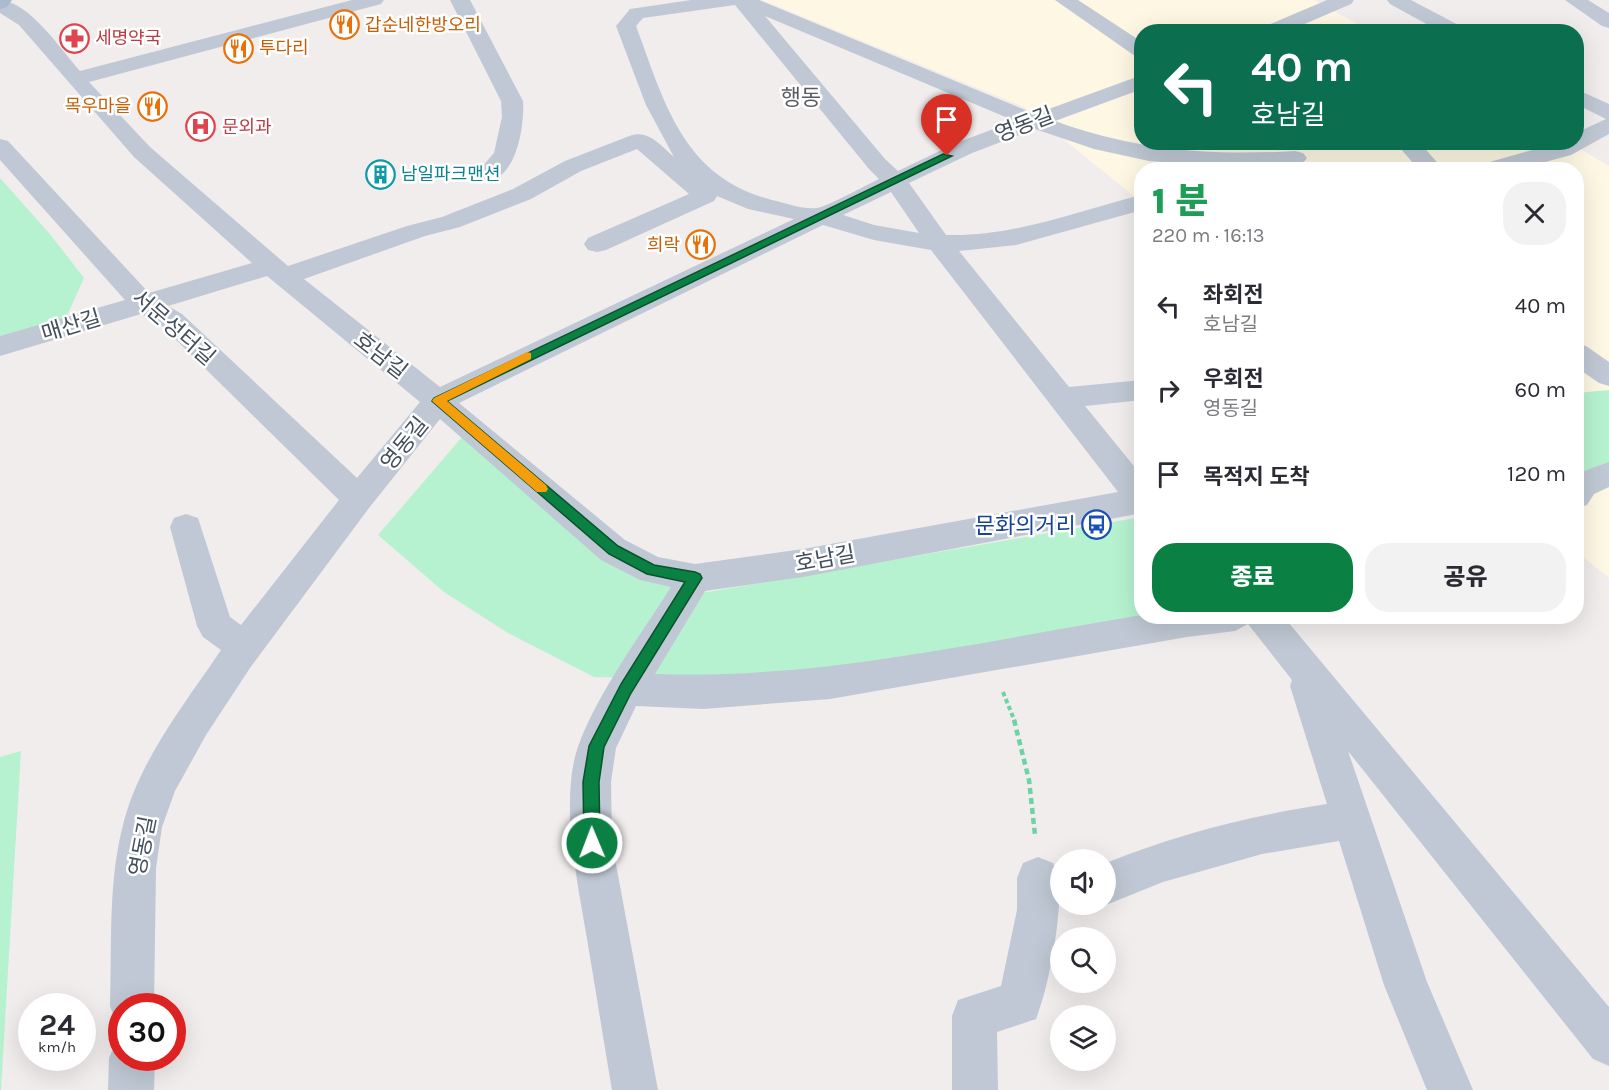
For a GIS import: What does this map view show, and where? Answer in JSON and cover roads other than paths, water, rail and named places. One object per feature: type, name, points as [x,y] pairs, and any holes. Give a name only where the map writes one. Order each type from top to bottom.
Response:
[{"type":"street","points":[[75,79],[374,0]]},
{"type":"street","points":[[460,0],[512,101],[513,117],[505,154],[487,175]]},
{"type":"street","points":[[734,0],[637,13],[626,26],[648,85],[680,150],[699,174],[716,186],[765,206],[792,213],[821,217],[854,228],[939,243],[1006,240],[1134,204]]},
{"type":"street","points":[[742,0],[829,34],[1032,121],[1103,145],[1201,162]]},
{"type":"street","points":[[742,0],[870,155],[896,181],[939,243],[1134,490]]},
{"type":"street","points":[[1065,0],[1134,47]]},
{"type":"street","points":[[1287,24],[1344,0]]},
{"type":"street","points":[[1397,0],[1442,24]]},
{"type":"street","points":[[1575,0],[1609,22]]},
{"type":"street","name":"호남길","points":[[1,3],[26,21],[142,152],[278,271],[438,401],[613,550],[652,570],[695,578],[803,563],[1134,501]]},
{"type":"street","name":"영동길","points":[[132,993],[135,868],[142,827],[158,783],[244,647],[358,499],[438,401],[537,351],[964,148],[1134,84]]},
{"type":"street","points":[[1584,99],[1609,112]]},
{"type":"street","points":[[1584,139],[1609,125]]},
{"type":"street","name":"매산길","points":[[0,346],[143,303],[278,271],[451,222],[522,194],[573,166],[640,140],[705,196],[597,244]]},
{"type":"street","name":"서문성터길","points":[[0,146],[143,303],[172,320],[358,499]]},
{"type":"street","points":[[1284,150],[1301,162]]},
{"type":"street","points":[[1414,150],[1425,162]]},
{"type":"street","points":[[1517,162],[1563,150]]},
{"type":"street","points":[[1062,398],[1134,391]]},
{"type":"street","points":[[1584,485],[1609,474]]},
{"type":"street","points":[[186,527],[215,626],[244,647]]},
{"type":"street","points":[[635,1090],[592,843],[591,782],[597,746],[626,688],[695,578]]},
{"type":"street","points":[[626,688],[703,692],[830,683],[1176,624]]},
{"type":"street","points":[[1268,624],[1609,1043]]},
{"type":"street","points":[[1300,664],[1406,985],[1450,1090]]},
{"type":"street","points":[[1116,880],[1163,861],[1262,834],[1353,819]]},
{"type":"street","points":[[975,1090],[974,1016],[1020,1003],[1046,896]]},
{"type":"street","points":[[131,1090],[132,1071]]},
{"type":"place","name":"갑순네한방오리","points":[[344,25]]},
{"type":"place","name":"세명약국","points":[[74,38]]},
{"type":"place","name":"투다리","points":[[238,48]]},
{"type":"place","name":"목우마을","points":[[152,106]]},
{"type":"place","name":"문외과","points":[[201,127]]},
{"type":"place","name":"남일파크맨션","points":[[380,174]]},
{"type":"place","name":"희락","points":[[701,245]]},
{"type":"place","name":"문화의거리","points":[[1097,525]]},
{"type":"district","name":"행동","points":[[801,97]]}]
